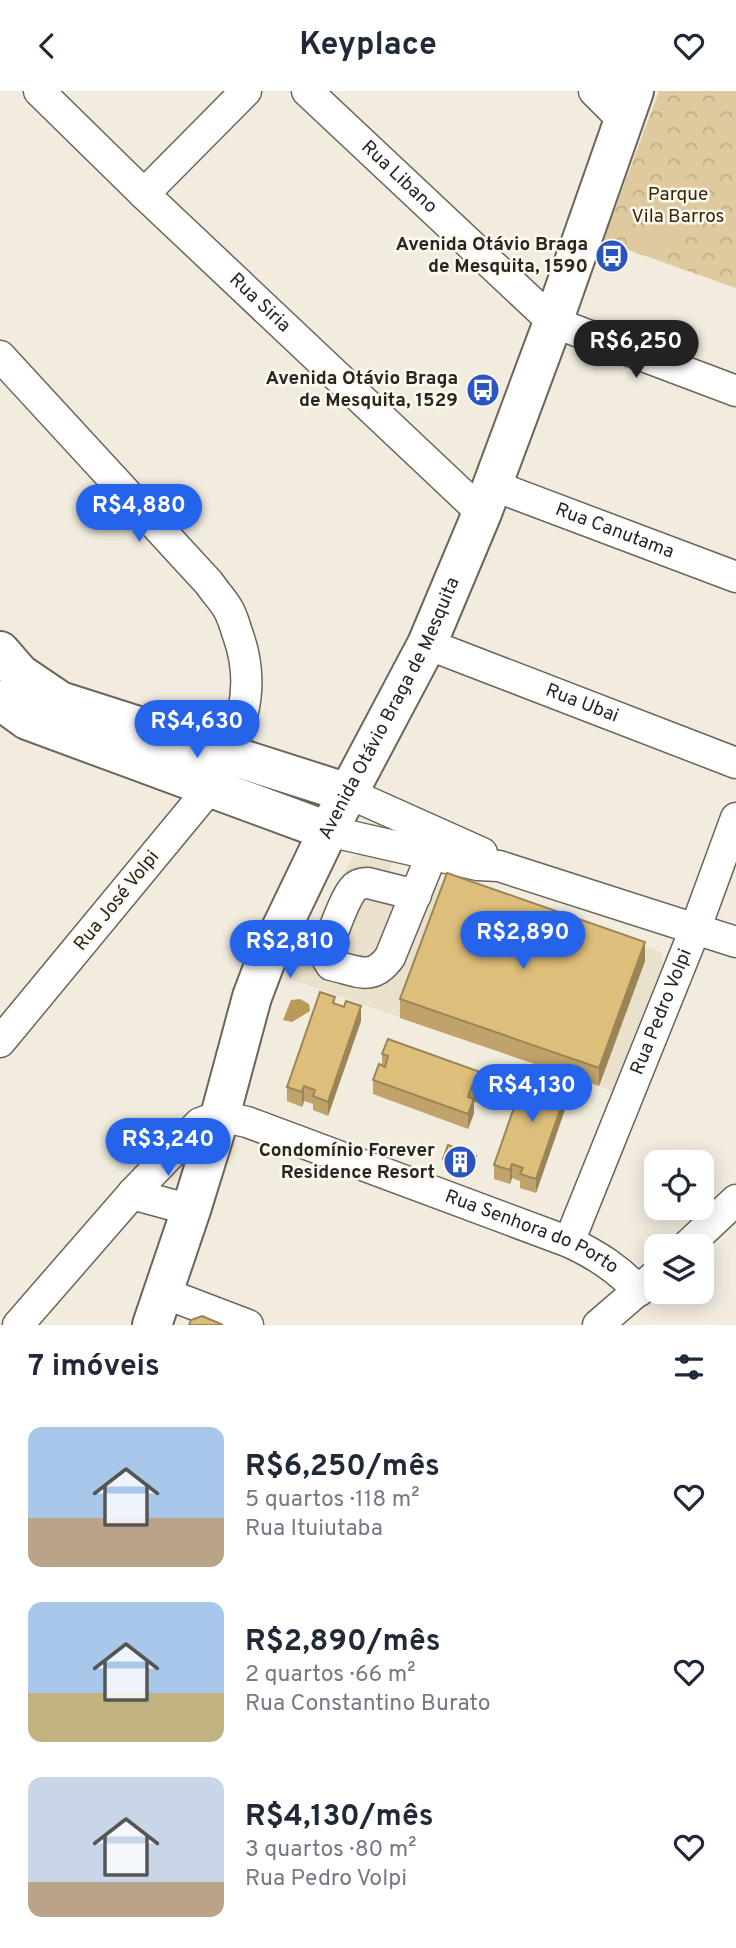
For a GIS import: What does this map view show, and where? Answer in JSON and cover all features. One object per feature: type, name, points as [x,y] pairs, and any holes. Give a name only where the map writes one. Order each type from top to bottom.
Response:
[{"type":"main road","name":"Avenida Otávio Braga de Mesquita","points":[[158,1309],[191,1210],[257,985],[277,936],[328,831],[428,644],[487,499],[629,106]]},
{"type":"main road","points":[[0,651],[20,674],[60,701],[348,793]]},
{"type":"main road","points":[[0,700],[27,720],[328,831]]},
{"type":"street","name":"Rua Siria","points":[[39,91],[145,194],[487,499]]},
{"type":"street","points":[[145,194],[246,91]]},
{"type":"street","name":"Rua Libano","points":[[307,91],[553,322]]},
{"type":"street","points":[[594,91],[629,106]]},
{"type":"street","points":[[553,322],[736,391]]},
{"type":"street","name":"Rua José Volpi","points":[[0,356],[189,560],[229,611],[244,651],[248,681],[242,719],[228,755],[209,789],[0,1042]]},
{"type":"street","name":"Rua Canutama","points":[[487,499],[736,577]]},
{"type":"street","name":"Rua Ubai","points":[[428,644],[736,763]]},
{"type":"street","points":[[348,793],[481,852],[499,866]]},
{"type":"street","name":"Rua Pedro Volpi","points":[[569,1242],[696,927],[736,818]]},
{"type":"street","points":[[328,831],[478,865],[499,866],[736,942]]},
{"type":"street","points":[[415,895],[432,854]]},
{"type":"street","points":[[18,1325],[132,1194],[200,1123],[219,1117]]},
{"type":"street","name":"Rua Senhora do Porto","points":[[219,1117],[247,1122],[569,1242],[644,1281]]},
{"type":"street","points":[[132,1194],[191,1210]]},
{"type":"street","points":[[700,1234],[736,1200]]},
{"type":"street","points":[[598,1325],[644,1286]]},
{"type":"street","points":[[158,1309],[248,1325]]},
{"type":"shaded area","points":[[364,852],[392,858],[390,871],[446,885],[467,883],[661,952],[663,963],[612,1091],[287,978],[353,857]]},
{"type":"shaded area","points":[[300,999],[309,1004],[310,1011],[292,1022],[283,1020],[291,1000]]},
{"type":"green space","name":"Parque Vila Barros","points":[[659,91],[736,91],[736,288],[603,241]]},
{"type":"green space","points":[[666,170],[704,183],[679,253],[641,240]]},
{"type":"building","points":[[447,873],[645,942],[599,1068],[400,999]]},
{"type":"building","points":[[320,992],[335,997],[333,1003],[344,1007],[346,1001],[361,1006],[328,1102],[313,1096],[315,1090],[304,1086],[302,1092],[287,1087]]},
{"type":"building","points":[[388,1039],[483,1073],[477,1089],[472,1086],[468,1097],[474,1099],[468,1114],[373,1080],[379,1064],[385,1067],[388,1056],[382,1054]]},
{"type":"building","points":[[527,1070],[543,1075],[541,1081],[551,1085],[553,1079],[569,1084],[536,1179],[520,1174],[523,1168],[512,1164],[510,1170],[494,1165]]},
{"type":"building","name":"Condomínio Forever Residence Resort","points":[[448,1145],[476,1156],[472,1169],[443,1159]]},
{"type":"building","points":[[202,1316],[223,1325],[189,1325],[191,1320]]},
{"type":"place","name":"Avenida Otávio Braga de Mesquita, 1590","points":[[612,256]]},
{"type":"place","name":"Avenida Otávio Braga de Mesquita, 1529","points":[[483,390]]},
{"type":"place","name":"Condomínio Forever Residence Resort","points":[[460,1162]]}]
